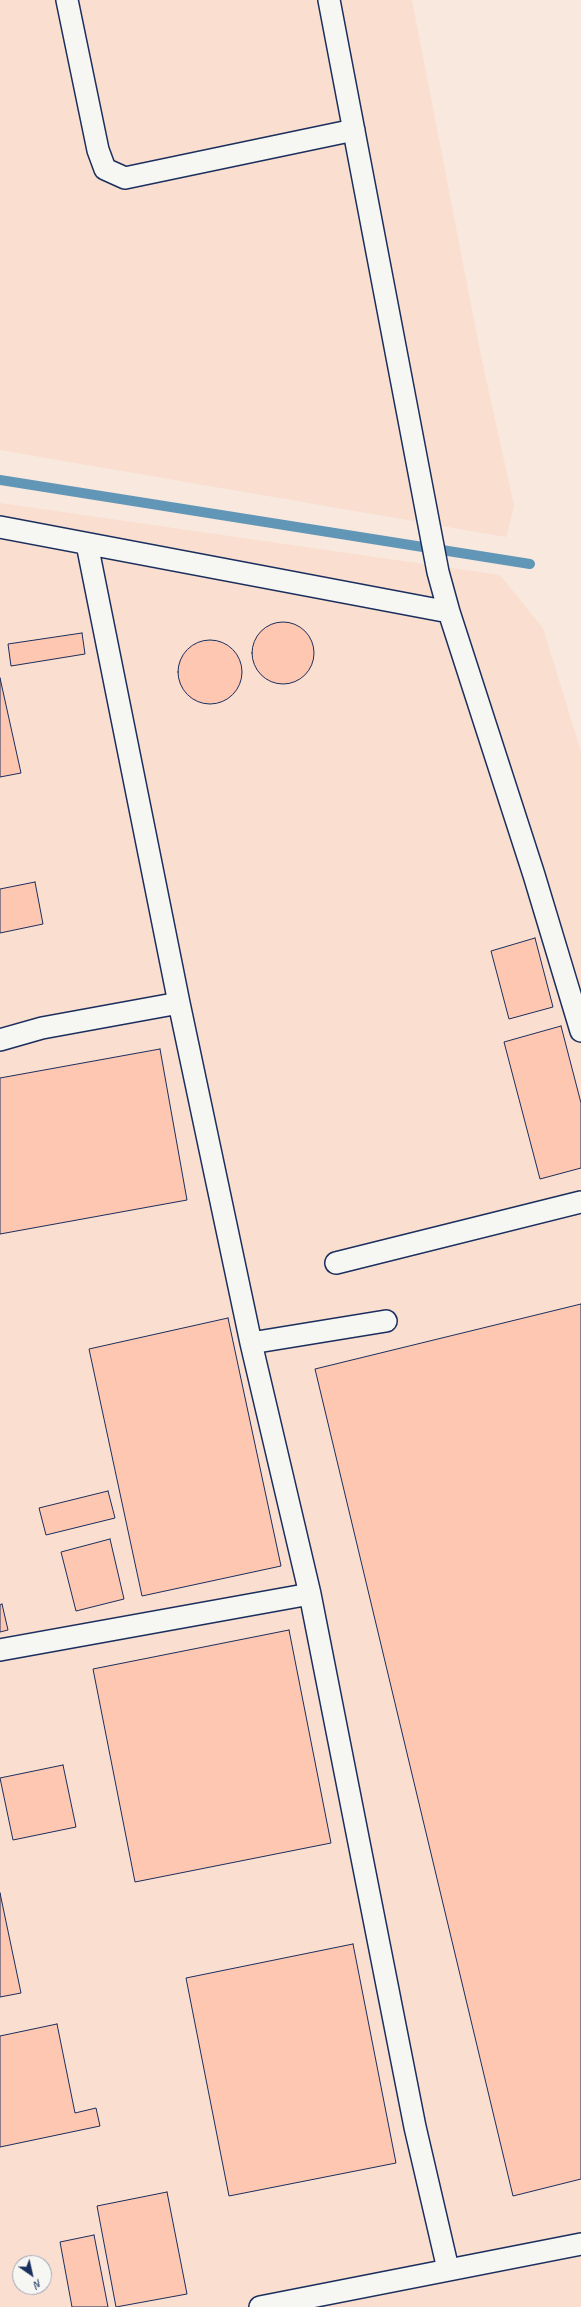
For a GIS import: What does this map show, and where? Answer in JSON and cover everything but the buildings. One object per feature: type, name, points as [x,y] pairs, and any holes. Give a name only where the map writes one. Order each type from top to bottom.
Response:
[{"type":"lane","points":[[68,0],[98,150],[105,169],[125,178],[354,130]]},
{"type":"lane","points":[[329,0],[384,280],[425,511],[438,572],[449,612],[534,875],[581,1030]]},
{"type":"lane","points":[[0,527],[449,612]]},
{"type":"lane","points":[[87,544],[179,1003],[251,1343],[310,1594],[415,2127],[448,2269]]},
{"type":"lane","points":[[0,1040],[42,1028],[179,1003]]},
{"type":"lane","points":[[336,1263],[581,1202]]},
{"type":"lane","points":[[251,1343],[386,1321]]},
{"type":"lane","points":[[0,1650],[310,1594]]},
{"type":"lane","points":[[260,2307],[581,2244]]},
{"type":"shaded area","points":[[0,0],[412,0],[480,351],[514,506],[506,537],[0,450]]},
{"type":"shaded area","points":[[0,503],[500,575],[543,628],[581,752],[581,2307],[0,2307]]},
{"type":"waterway","points":[[0,480],[530,564]]}]
